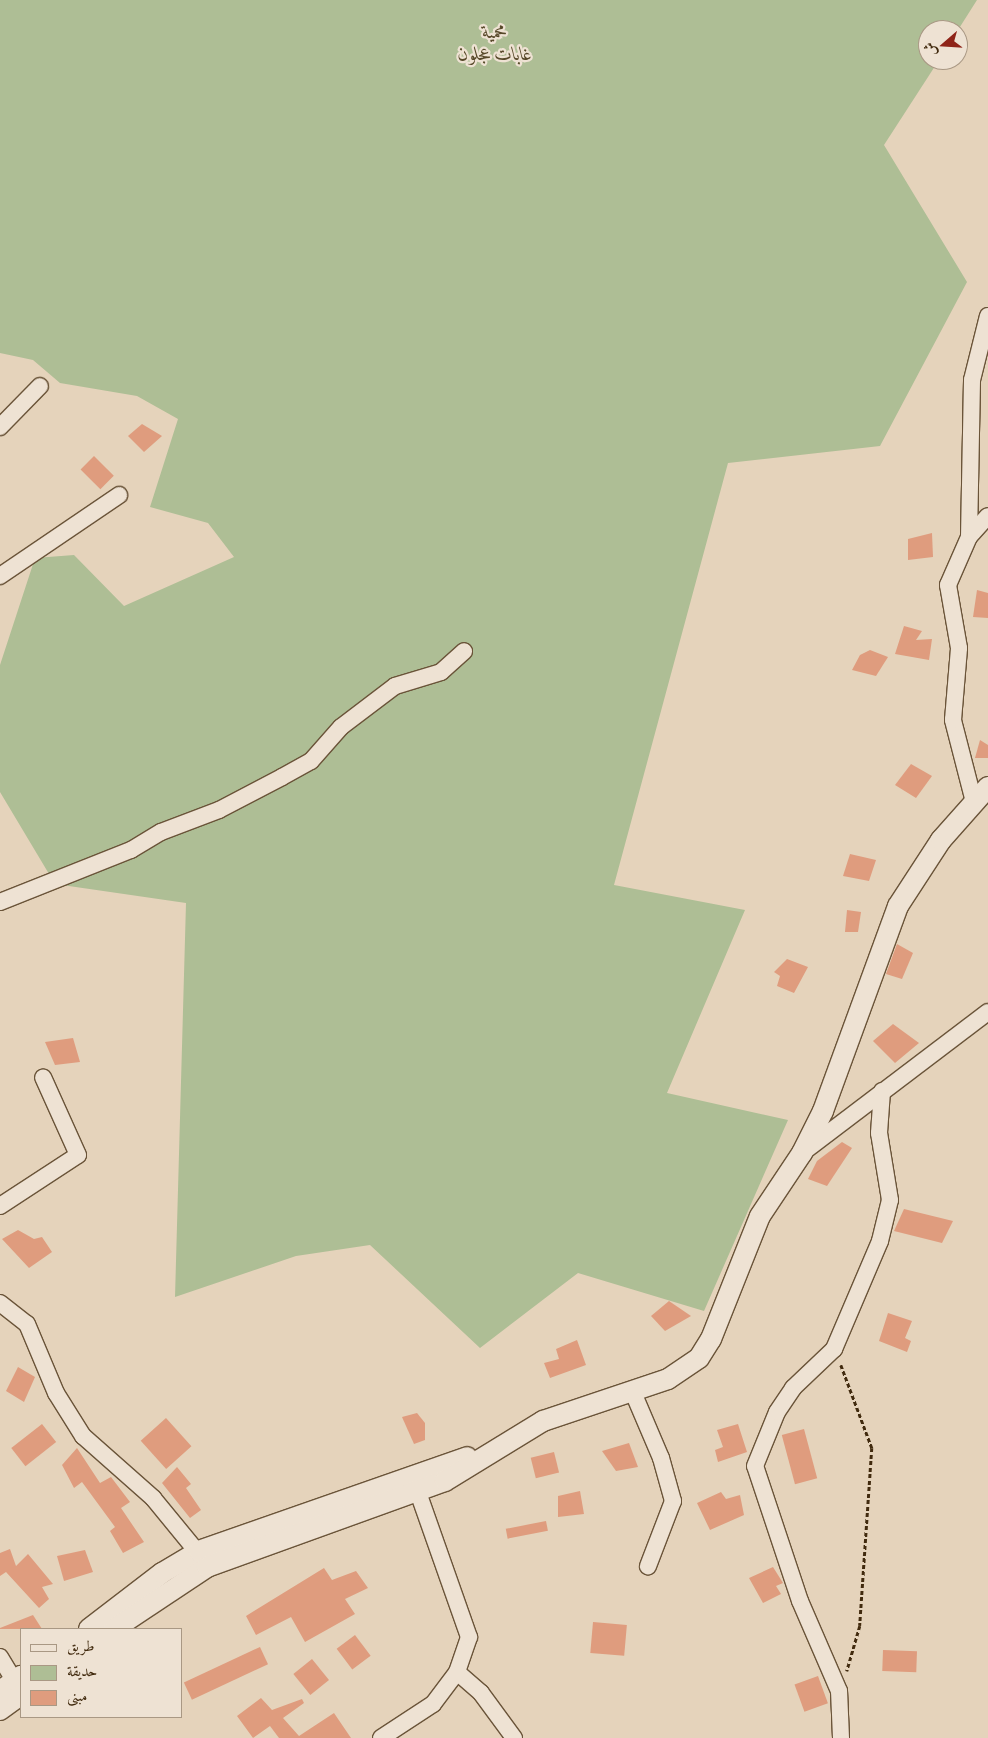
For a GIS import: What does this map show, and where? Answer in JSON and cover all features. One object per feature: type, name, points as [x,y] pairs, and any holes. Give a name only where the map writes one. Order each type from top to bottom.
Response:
[{"type":"street","points":[[969,537],[972,380],[988,316]]},
{"type":"street","points":[[0,427],[40,386]]},
{"type":"street","points":[[0,576],[119,495]]},
{"type":"street","points":[[974,802],[953,720],[958,648],[948,585],[969,537],[988,516]]},
{"type":"street","points":[[0,902],[131,850],[161,832],[219,810],[282,777],[311,761],[341,726],[395,686],[441,672],[464,651]]},
{"type":"street","points":[[90,1628],[162,1572],[415,1485],[497,1448],[543,1422],[668,1378],[699,1358],[712,1339],[760,1216],[802,1153],[823,1111],[898,906],[924,864],[988,787]]},
{"type":"street","points":[[802,1153],[988,1012]]},
{"type":"street","points":[[0,1206],[78,1155],[43,1077]]},
{"type":"street","points":[[840,1738],[839,1691],[800,1601],[755,1466],[776,1412],[793,1388],[834,1349],[861,1290],[887,1217],[889,1192],[879,1133],[882,1091]]},
{"type":"street","points":[[0,1303],[27,1324],[56,1393],[83,1436],[154,1498],[203,1559]]},
{"type":"street","points":[[632,1390],[662,1458],[673,1501],[648,1566]]},
{"type":"street","points":[[381,1738],[433,1704],[457,1672],[469,1637],[415,1485]]},
{"type":"street","points":[[115,1628],[203,1559]]},
{"type":"street","points":[[0,1657],[15,1687],[0,1710]]},
{"type":"street","points":[[457,1672],[481,1693],[514,1738]]},
{"type":"path","points":[[834,1349],[872,1448],[872,1479],[860,1626],[839,1691]]},
{"type":"green space","name":"محمية غابات عجلون","points":[[0,0],[977,0],[964,20],[918,20],[918,70],[933,70],[884,145],[967,282],[880,446],[728,463],[614,885],[745,910],[667,1093],[788,1120],[704,1311],[578,1273],[480,1348],[370,1245],[296,1256],[175,1297],[186,903],[55,884],[0,792],[0,665],[35,558],[74,555],[124,606],[234,557],[208,523],[150,507],[178,419],[137,396],[60,383],[33,360],[0,353]]},
{"type":"building","points":[[142,424],[162,436],[144,452],[128,436]]},
{"type":"building","points":[[94,456],[114,476],[100,489],[81,469]]},
{"type":"building","points":[[932,533],[933,557],[908,560],[908,539]]},
{"type":"building","points":[[977,590],[988,593],[988,618],[973,617]]},
{"type":"building","points":[[904,626],[922,631],[916,640],[932,639],[929,660],[895,654]]},
{"type":"building","points":[[870,650],[888,657],[876,676],[852,670],[860,655]]},
{"type":"building","points":[[980,740],[988,745],[988,758],[975,758]]},
{"type":"building","points":[[911,764],[932,776],[916,798],[895,785]]},
{"type":"building","points":[[850,854],[876,860],[869,881],[843,876]]},
{"type":"building","points":[[847,910],[861,912],[858,932],[845,932]]},
{"type":"building","points":[[897,944],[913,953],[902,979],[886,974]]},
{"type":"building","points":[[787,959],[808,967],[794,993],[777,986],[780,976],[774,972]]},
{"type":"building","points":[[893,1024],[919,1043],[895,1063],[873,1041]]},
{"type":"building","points":[[73,1038],[80,1062],[55,1065],[45,1042]]},
{"type":"building","points":[[842,1142],[852,1148],[827,1186],[808,1179],[817,1161]]},
{"type":"building","points":[[904,1209],[953,1221],[942,1243],[894,1231]]},
{"type":"building","points":[[18,1230],[34,1239],[42,1237],[52,1252],[29,1268],[2,1239]]},
{"type":"building","points":[[669,1301],[691,1316],[665,1331],[651,1316]]},
{"type":"building","points":[[888,1313],[912,1321],[905,1338],[911,1341],[907,1352],[879,1341]]},
{"type":"building","points":[[577,1340],[586,1365],[550,1378],[544,1363],[559,1359],[556,1349]]},
{"type":"building","points":[[18,1367],[35,1377],[24,1402],[6,1391]]},
{"type":"building","points":[[417,1413],[425,1423],[425,1440],[414,1444],[402,1417]]},
{"type":"building","points":[[166,1418],[191,1446],[166,1469],[141,1441]]},
{"type":"building","points":[[42,1424],[56,1442],[25,1466],[11,1448]]},
{"type":"building","points":[[738,1424],[747,1452],[718,1462],[715,1450],[723,1447],[717,1430]]},
{"type":"building","points":[[804,1429],[817,1478],[795,1484],[782,1435]]},
{"type":"building","points":[[629,1443],[638,1467],[616,1471],[602,1451]]},
{"type":"building","points":[[77,1448],[100,1483],[111,1477],[130,1502],[121,1508],[144,1542],[123,1553],[110,1531],[115,1527],[82,1482],[74,1488],[62,1465]]},
{"type":"building","points":[[554,1452],[559,1472],[536,1478],[531,1458]]},
{"type":"building","points":[[177,1467],[191,1484],[186,1488],[201,1510],[190,1518],[162,1483]]},
{"type":"building","points":[[580,1491],[584,1514],[558,1517],[558,1496]]},
{"type":"building","points":[[721,1492],[726,1499],[740,1495],[744,1515],[710,1530],[697,1503]]},
{"type":"building","points":[[546,1521],[548,1531],[508,1539],[506,1529]]},
{"type":"building","points":[[10,1549],[16,1566],[28,1554],[53,1584],[42,1587],[49,1599],[39,1608],[6,1572],[0,1576],[0,1553]]},
{"type":"building","points":[[85,1550],[93,1572],[64,1581],[57,1556]]},
{"type":"building","points":[[773,1567],[783,1583],[776,1586],[781,1594],[763,1603],[749,1578]]},
{"type":"building","points":[[324,1568],[332,1580],[356,1571],[368,1588],[345,1599],[355,1614],[305,1642],[291,1617],[256,1635],[246,1616]]},
{"type":"building","points":[[33,1615],[41,1628],[0,1629]]},
{"type":"building","points":[[593,1622],[627,1625],[624,1656],[590,1653]]},
{"type":"building","points":[[355,1635],[371,1656],[352,1670],[337,1649]]},
{"type":"building","points":[[260,1647],[268,1664],[192,1700],[184,1682]]},
{"type":"building","points":[[883,1650],[917,1651],[916,1672],[882,1671]]},
{"type":"building","points":[[312,1659],[329,1680],[310,1695],[293,1674]]},
{"type":"building","points":[[818,1676],[828,1703],[804,1712],[795,1685]]},
{"type":"building","points":[[261,1698],[272,1710],[302,1699],[304,1703],[283,1718],[299,1736],[334,1713],[351,1738],[279,1738],[270,1726],[253,1738],[237,1716]]}]
